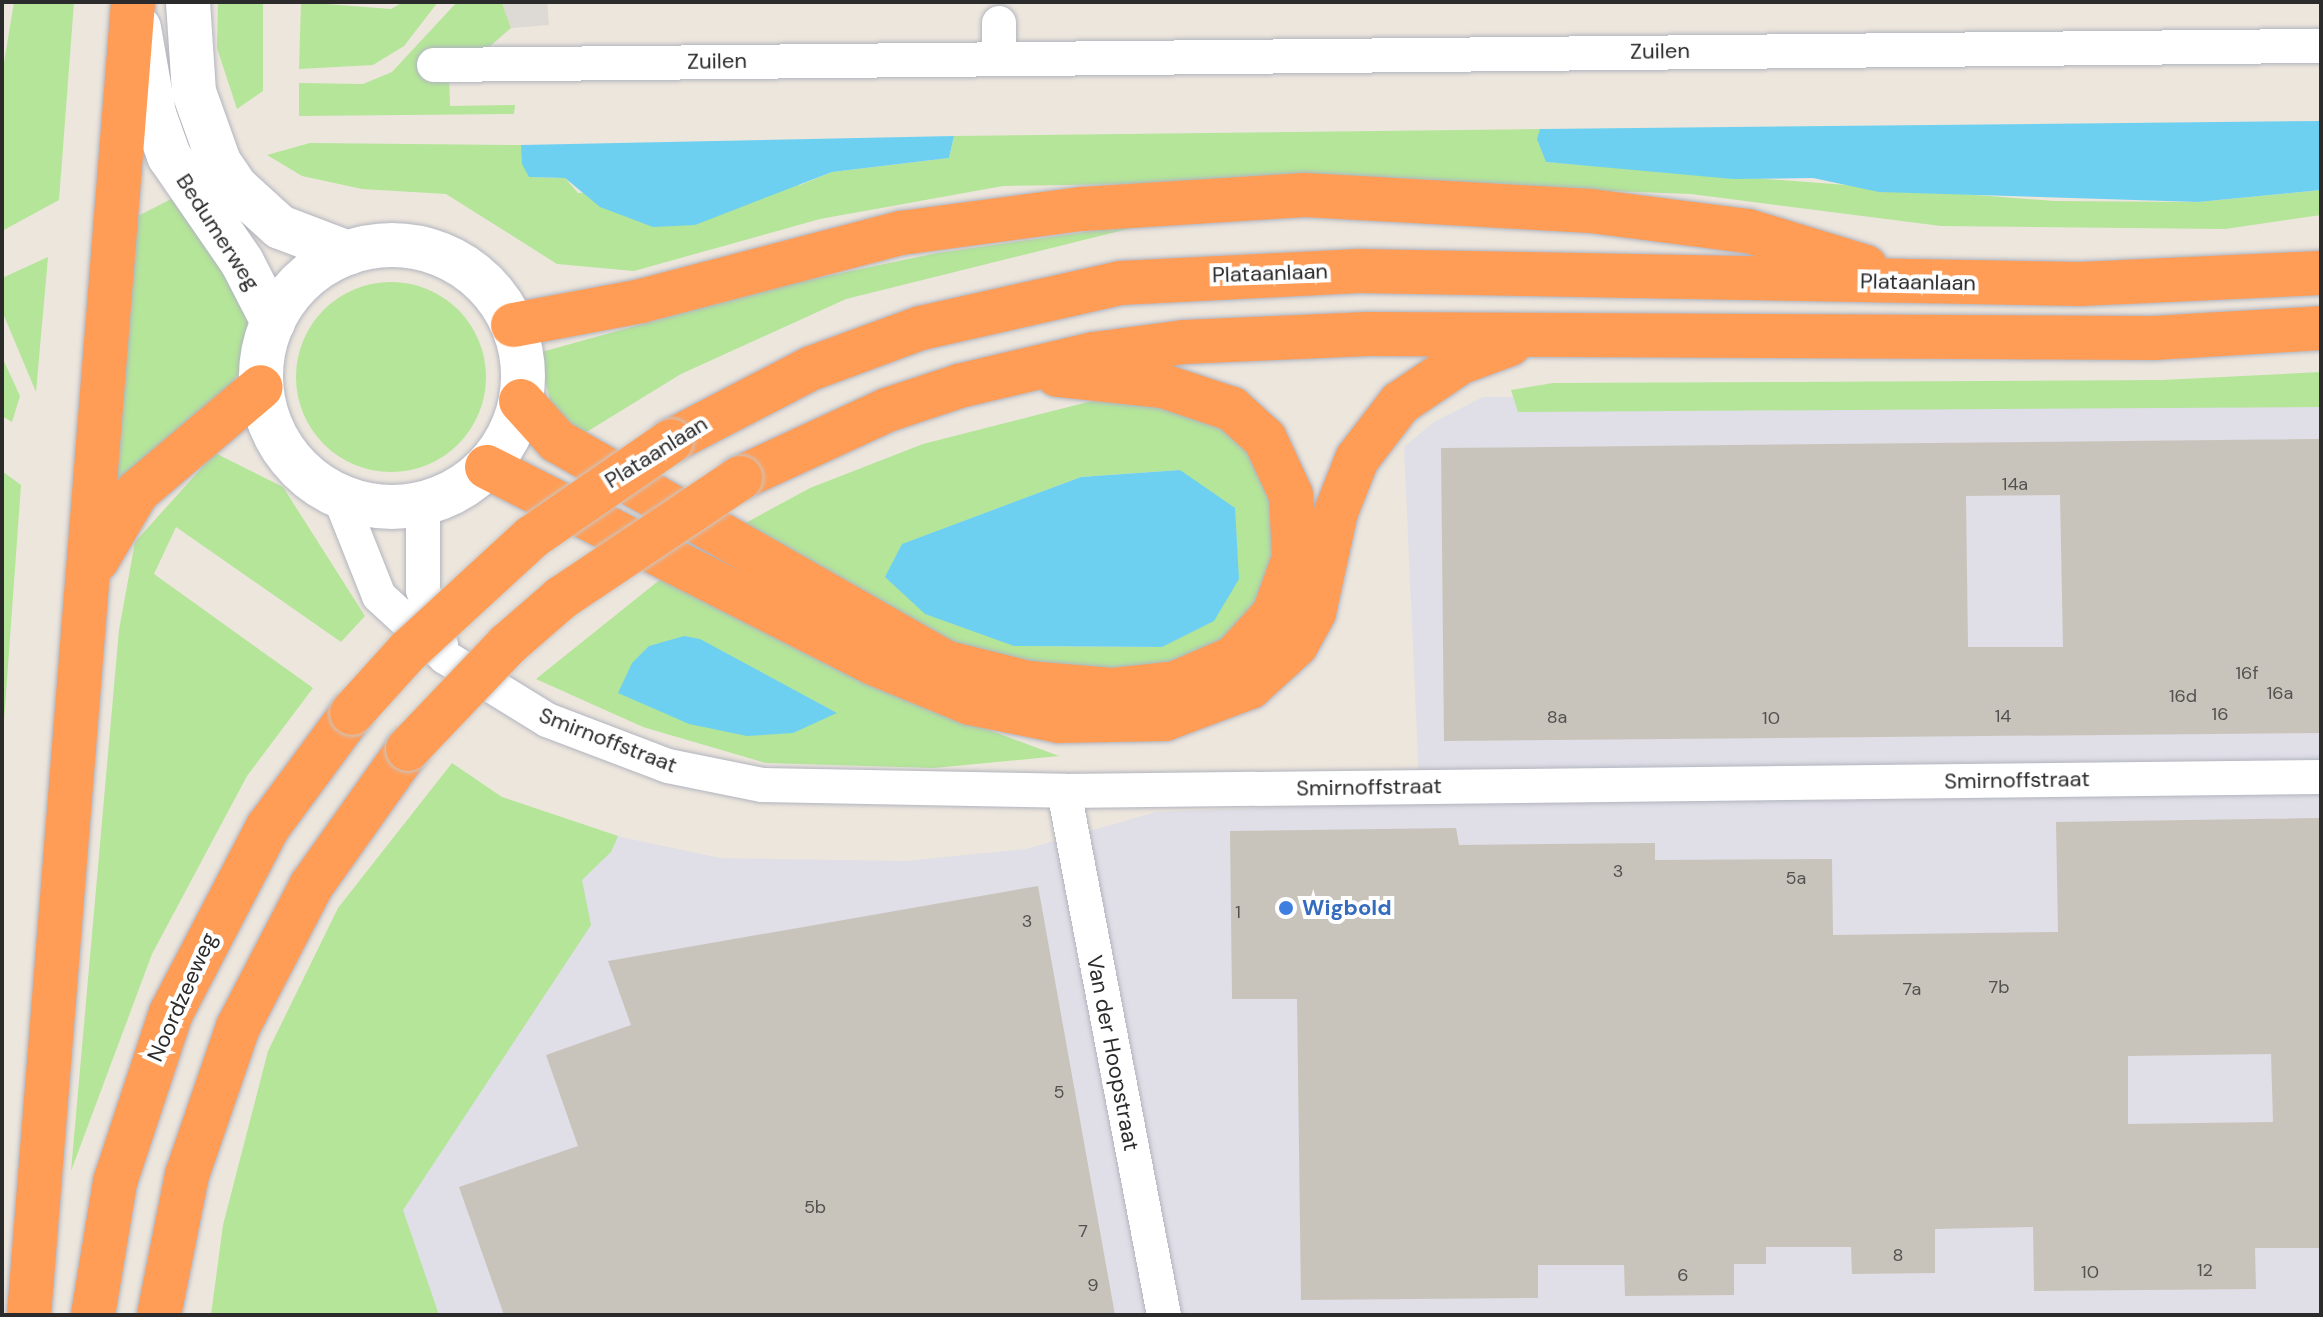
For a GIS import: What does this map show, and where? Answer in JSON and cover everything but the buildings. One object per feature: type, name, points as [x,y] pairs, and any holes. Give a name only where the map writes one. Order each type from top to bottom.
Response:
[{"type":"highway","points":[[29,1315],[135,2]]},
{"type":"highway","points":[[513,325],[641,301],[901,233],[1082,209],[1305,195],[1591,211],[1748,231],[1914,282]]},
{"type":"highway","name":"Plataanlaan","points":[[352,713],[408,651],[532,537],[671,441],[812,368],[921,328],[1120,283],[1359,271],[2095,284],[2321,273]]},
{"type":"highway","points":[[159,1315],[187,1175],[238,1027],[311,886],[408,749],[486,665],[561,598],[740,478],[887,410],[1016,370],[1094,354],[1247,337],[2154,338],[2321,328]]},
{"type":"highway","points":[[487,467],[873,663],[970,703],[1059,721],[1165,719],[1250,687],[1296,645],[1314,612],[1336,512],[1357,459],[1400,403],[1459,363],[1534,335]]},
{"type":"highway","points":[[521,401],[557,441],[944,662],[1028,683],[1112,690],[1176,683],[1234,658],[1274,614],[1294,558],[1291,495],[1265,439],[1232,409],[1163,386],[1016,370]]},
{"type":"highway","points":[[89,575],[137,492],[261,387]]},
{"type":"highway","name":"Noordzeeweg","points":[[93,1315],[115,1182],[171,1013],[268,827],[352,713]]},
{"type":"main road","name":"Bedumerweg","points":[[135,2],[142,59],[169,156],[242,262],[273,322]]},
{"type":"main road","name":"Bedumerweg","points":[[188,2],[194,92],[219,162],[236,187],[280,227],[348,253]]},
{"type":"main road","points":[[400,245],[447,257],[486,284],[513,325],[523,361],[521,401],[511,433],[487,467],[462,488],[423,504],[385,508],[340,498],[286,454],[261,387],[273,322],[307,277],[348,253],[400,245]]},
{"type":"street","name":"Zuilen","points":[[434,65],[999,40],[2321,46]]},
{"type":"street","name":"Smirnoffstraat","points":[[340,498],[379,596],[445,657],[547,720],[668,766],[762,785],[1064,791],[2321,777]]},
{"type":"street","points":[[423,504],[423,590],[445,657]]},
{"type":"street","name":"Van der Hoopstraat","points":[[1064,791],[1164,1315]]},
{"type":"shaded area","points":[[502,2],[547,2],[549,25],[511,28]]},
{"type":"shaded area","points":[[1483,397],[2321,397],[2321,1315],[366,1315],[376,1217],[607,834],[720,858],[905,861],[1026,849],[1156,812],[1420,802],[1404,447],[1434,422]]},
{"type":"green space","points":[[14,2],[74,2],[59,200],[2,231],[2,75]]},
{"type":"green space","points":[[218,2],[263,2],[263,91],[237,109],[217,48]]},
{"type":"green space","points":[[301,2],[391,9],[403,2],[438,2],[404,46],[373,65],[299,69]]},
{"type":"green space","points":[[457,2],[502,2],[511,28],[488,48],[426,49],[425,75],[449,74],[450,106],[515,105],[514,114],[299,116],[299,83],[363,84],[392,72]]},
{"type":"green space","points":[[1540,129],[1546,162],[2054,201],[2198,202],[2321,190],[2321,215],[2225,229],[1941,226],[1691,194],[1345,181],[1003,186],[820,219],[634,271],[557,264],[446,194],[362,189],[302,176],[267,155],[310,143],[521,145],[529,177],[565,178],[578,193],[800,185],[832,172],[949,158],[954,136]]},
{"type":"green space","points":[[179,195],[252,324],[239,373],[222,398],[114,491],[136,217]]},
{"type":"green space","points":[[1156,222],[846,299],[681,374],[580,436],[554,415],[538,353],[779,286],[937,253]]},
{"type":"green space","points":[[48,257],[36,392],[2,311],[2,278]]},
{"type":"green space","points":[[391,282],[427,289],[458,310],[479,341],[486,377],[479,413],[458,444],[427,465],[391,472],[355,465],[324,444],[303,413],[296,377],[303,341],[324,310],[355,289]]},
{"type":"green space","points":[[2,357],[20,396],[12,422],[2,416]]},
{"type":"green space","points":[[2321,372],[2321,407],[1518,412],[1511,390],[1553,383],[2162,380]]},
{"type":"green space","points":[[1104,398],[1186,407],[1236,437],[1266,469],[1279,571],[1250,621],[1205,656],[1136,674],[1076,674],[937,639],[738,527],[810,488],[923,444]],"holes":[[[1180,470],[1162,647],[1014,646],[903,544],[1081,477]]]},
{"type":"green space","points":[[215,453],[283,487],[365,616],[341,642],[176,527],[154,574],[313,688],[247,776],[152,954],[71,1171],[119,630],[135,542]]},
{"type":"green space","points":[[2,471],[21,485],[2,749]]},
{"type":"green space","points":[[667,574],[864,683],[1059,756],[934,768],[766,763],[643,727],[536,679]]},
{"type":"green space","points":[[452,763],[502,797],[618,836],[611,852],[582,880],[591,925],[403,1210],[439,1315],[211,1315],[223,1225],[268,1051],[338,908]]},
{"type":"water","points":[[2321,121],[2321,190],[2198,202],[1879,192],[1813,178],[1733,179],[1546,162],[1537,139],[1540,129]]},
{"type":"water","points":[[954,136],[949,158],[832,172],[695,225],[653,227],[600,207],[565,178],[529,177],[522,164],[521,145]]},
{"type":"water","points":[[1180,470],[1235,508],[1239,579],[1214,621],[1162,647],[1014,646],[925,614],[885,577],[902,544],[1081,477]]},
{"type":"water","points":[[684,636],[700,639],[837,713],[793,733],[747,736],[689,724],[618,693],[632,663],[649,646]]},
{"type":"place","name":"Wigbold","points":[[1286,908]]}]
